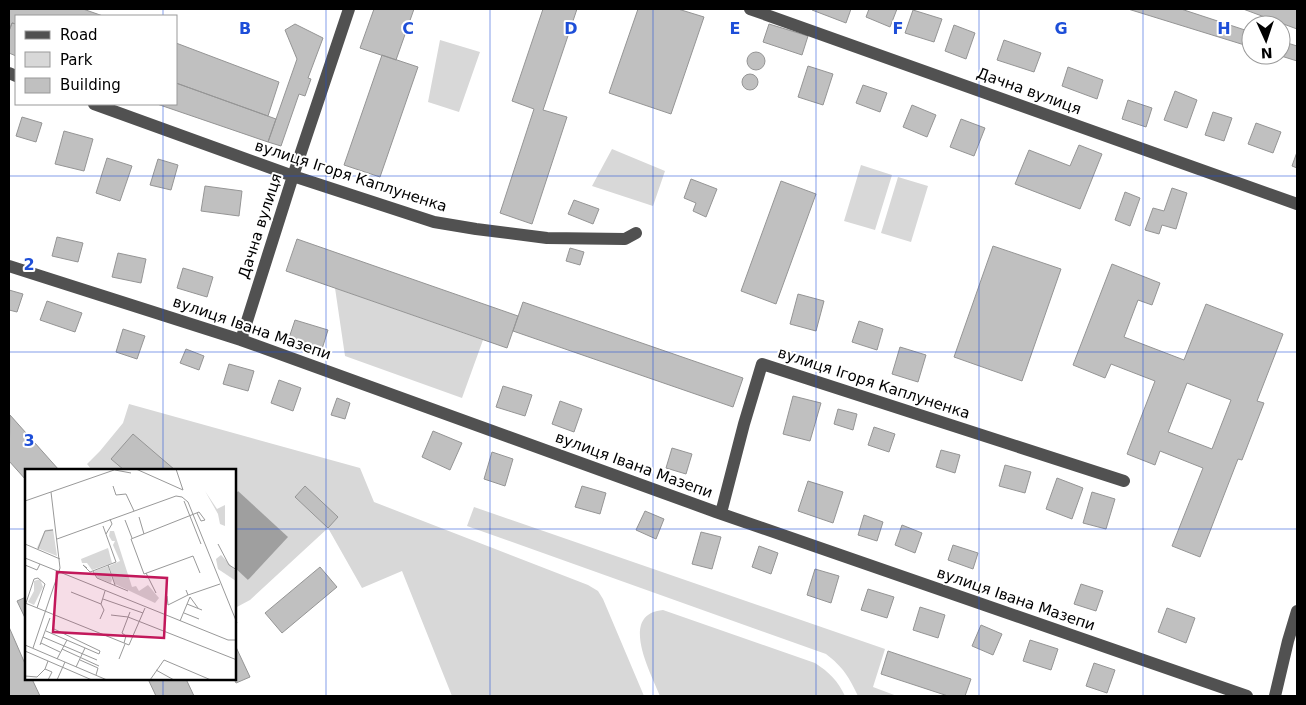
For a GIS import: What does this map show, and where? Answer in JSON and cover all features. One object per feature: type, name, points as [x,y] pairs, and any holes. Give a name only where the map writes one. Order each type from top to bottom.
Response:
[{"type":"street","name":"Дачна вулиця","points":[[241,340],[349,9]]},
{"type":"street","name":"Дачна вулиця","points":[[750,9],[1297,204]]},
{"type":"street","name":"вулиця Ігоря Каплуненка","points":[[97,105],[293,176],[434,222],[548,238],[625,239],[636,233]]},
{"type":"street","name":"вулиця Івана Мазепи","points":[[9,266],[241,340],[721,513],[1247,696]]},
{"type":"street","name":"вулиця Ігоря Каплуненка","points":[[721,513],[762,364],[1124,481]]},
{"type":"street","points":[[1275,696],[1297,611]]},
{"type":"green space","points":[[440,40],[480,52],[459,112],[428,102]]},
{"type":"green space","points":[[612,149],[665,171],[653,206],[592,186]]},
{"type":"green space","points":[[861,165],[892,175],[875,230],[844,221]]},
{"type":"green space","points":[[898,177],[928,186],[911,242],[881,233]]},
{"type":"green space","points":[[335,288],[483,340],[462,398],[345,356]]},
{"type":"green space","points":[[129,404],[360,468],[374,502],[588,585],[598,591],[603,599],[644,696],[452,696],[402,571],[362,588],[328,528],[250,600],[236,607],[236,569],[249,580],[238,491],[236,493],[236,469],[91,469],[87,464],[123,423]]},
{"type":"green space","points":[[474,507],[885,649],[873,687],[897,696],[858,696],[845,673],[826,654],[467,526]]},
{"type":"green space","points":[[663,610],[815,663],[833,677],[845,696],[660,696],[645,660],[640,633],[642,622],[650,614]]},
{"type":"shaded area","points":[[238,491],[288,537],[248,580],[236,569],[236,493]]},
{"type":"building","points":[[9,9],[83,9],[100,15],[15,15],[15,24],[12,23],[9,31]]},
{"type":"building","points":[[374,9],[414,9],[396,60],[360,48]]},
{"type":"building","points":[[543,9],[577,9],[543,110],[567,117],[532,224],[500,213],[534,109],[512,101]]},
{"type":"building","points":[[638,9],[678,9],[704,17],[671,114],[609,93]]},
{"type":"building","points":[[813,9],[851,9],[846,23]]},
{"type":"building","points":[[869,9],[897,9],[890,27],[866,17]]},
{"type":"building","points":[[1128,9],[1181,9],[1241,29],[1241,44]]},
{"type":"building","points":[[1243,9],[1297,9],[1297,29],[1291,27],[1291,15],[1259,15]]},
{"type":"building","points":[[913,10],[942,19],[934,42],[905,33]]},
{"type":"building","points":[[12,23],[15,24],[15,56],[9,53],[9,31]]},
{"type":"building","points":[[295,24],[323,38],[308,78],[311,79],[305,96],[299,94],[281,146],[268,142],[297,59],[285,30]]},
{"type":"building","points":[[769,24],[808,36],[802,55],[763,42]]},
{"type":"building","points":[[954,25],[975,33],[966,59],[945,51]]},
{"type":"building","points":[[1004,40],[1041,53],[1034,72],[997,60]]},
{"type":"building","points":[[178,44],[279,82],[268,116],[178,84]]},
{"type":"building","points":[[1291,44],[1297,46],[1297,61],[1291,59]]},
{"type":"building","points":[[756,52],[762,55],[765,61],[762,67],[756,70],[750,67],[747,61],[750,55]]},
{"type":"building","points":[[382,55],[418,67],[380,177],[344,165]]},
{"type":"building","points":[[808,66],[833,74],[823,105],[798,97]]},
{"type":"building","points":[[1068,67],[1103,80],[1097,99],[1062,86]]},
{"type":"building","points":[[747,74],[753,74],[758,79],[756,88],[747,90],[742,85],[742,79]]},
{"type":"building","points":[[178,84],[276,119],[268,142],[160,105],[178,105]]},
{"type":"building","points":[[863,85],[887,93],[880,112],[856,103]]},
{"type":"building","points":[[1175,91],[1197,100],[1187,128],[1164,120]]},
{"type":"building","points":[[1128,100],[1152,108],[1146,127],[1122,119]]},
{"type":"building","points":[[912,105],[936,115],[927,137],[903,127]]},
{"type":"building","points":[[1213,112],[1232,118],[1224,141],[1205,135]]},
{"type":"building","points":[[22,117],[42,123],[36,142],[16,136]]},
{"type":"building","points":[[961,119],[985,128],[974,156],[950,147]]},
{"type":"building","points":[[1256,123],[1281,132],[1273,153],[1248,144]]},
{"type":"building","points":[[64,131],[93,139],[84,171],[55,164]]},
{"type":"building","points":[[1079,145],[1102,154],[1080,209],[1015,184],[1029,150],[1070,166]]},
{"type":"building","points":[[1297,152],[1297,168],[1292,166]]},
{"type":"building","points":[[107,158],[132,166],[120,201],[96,193]]},
{"type":"building","points":[[158,159],[178,165],[171,190],[150,185]]},
{"type":"building","points":[[691,179],[717,189],[706,217],[693,211],[696,203],[684,198]]},
{"type":"building","points":[[781,181],[816,194],[776,304],[741,291]]},
{"type":"building","points":[[205,186],[242,191],[239,216],[201,211]]},
{"type":"building","points":[[1172,188],[1187,193],[1176,229],[1162,225],[1159,234],[1145,230],[1153,208],[1164,211]]},
{"type":"building","points":[[1125,192],[1140,198],[1130,226],[1115,220]]},
{"type":"building","points":[[574,200],[599,209],[593,224],[568,214]]},
{"type":"building","points":[[57,237],[83,243],[78,262],[52,256]]},
{"type":"building","points":[[297,239],[518,316],[507,348],[286,271]]},
{"type":"building","points":[[993,246],[1061,269],[1022,381],[954,357]]},
{"type":"building","points":[[570,248],[584,252],[580,265],[566,261]]},
{"type":"building","points":[[118,253],[146,259],[141,283],[112,277]]},
{"type":"building","points":[[1112,264],[1160,283],[1152,305],[1138,300],[1124,337],[1184,360],[1206,304],[1283,334],[1257,401],[1264,403],[1242,460],[1238,459],[1200,557],[1172,546],[1203,468],[1160,451],[1155,465],[1127,454],[1155,381],[1111,364],[1105,378],[1073,365]],"holes":[[[1187,383],[1231,400],[1212,449],[1168,432]]]},
{"type":"building","points":[[183,268],[213,277],[207,297],[177,288]]},
{"type":"building","points":[[9,290],[23,294],[17,312],[9,310]]},
{"type":"building","points":[[798,294],[824,301],[816,331],[790,324]]},
{"type":"building","points":[[47,301],[82,313],[75,332],[40,320]]},
{"type":"building","points":[[523,302],[743,378],[733,407],[513,331]]},
{"type":"building","points":[[295,320],[328,330],[322,349],[289,338]]},
{"type":"building","points":[[859,321],[883,329],[877,350],[852,342]]},
{"type":"building","points":[[123,329],[145,336],[137,359],[116,352]]},
{"type":"building","points":[[900,347],[926,355],[918,382],[892,374]]},
{"type":"building","points":[[186,349],[204,356],[199,370],[180,363]]},
{"type":"building","points":[[229,364],[254,371],[248,391],[223,384]]},
{"type":"building","points":[[279,380],[301,388],[293,411],[271,403]]},
{"type":"building","points":[[503,386],[532,395],[525,416],[496,407]]},
{"type":"building","points":[[793,396],[821,403],[810,441],[783,434]]},
{"type":"building","points":[[337,398],[350,403],[345,419],[331,415]]},
{"type":"building","points":[[560,401],[582,409],[574,432],[552,424]]},
{"type":"building","points":[[838,409],[857,414],[853,430],[834,424]]},
{"type":"building","points":[[10,415],[58,469],[25,469],[25,479],[9,461]]},
{"type":"building","points":[[874,427],[895,434],[889,452],[868,445]]},
{"type":"building","points":[[433,431],[462,443],[450,470],[422,457]]},
{"type":"building","points":[[133,434],[174,469],[123,469],[111,459]]},
{"type":"building","points":[[672,448],[692,454],[686,474],[666,468]]},
{"type":"building","points":[[941,450],[960,455],[955,473],[936,467]]},
{"type":"building","points":[[492,452],[513,459],[505,486],[484,479]]},
{"type":"building","points":[[1005,465],[1031,472],[1025,493],[999,486]]},
{"type":"building","points":[[1057,478],[1083,488],[1072,519],[1046,509]]},
{"type":"building","points":[[808,481],[843,492],[833,523],[798,511]]},
{"type":"building","points":[[305,486],[338,517],[328,528],[295,497]]},
{"type":"building","points":[[582,486],[606,493],[600,514],[575,507]]},
{"type":"building","points":[[1092,492],[1115,499],[1106,529],[1083,523]]},
{"type":"building","points":[[645,511],[664,519],[656,539],[636,530]]},
{"type":"building","points":[[864,515],[883,522],[877,541],[858,535]]},
{"type":"building","points":[[902,525],[922,533],[915,553],[895,545]]},
{"type":"building","points":[[701,532],[721,537],[712,569],[692,564]]},
{"type":"building","points":[[953,545],[978,553],[973,569],[948,560]]},
{"type":"building","points":[[759,546],[778,553],[771,574],[752,567]]},
{"type":"building","points":[[320,567],[337,587],[282,633],[265,613]]},
{"type":"building","points":[[815,569],[839,576],[831,603],[807,595]]},
{"type":"building","points":[[1081,584],[1103,591],[1096,611],[1074,604]]},
{"type":"building","points":[[868,589],[894,597],[887,618],[861,610]]},
{"type":"building","points":[[25,597],[25,618],[17,601]]},
{"type":"building","points":[[920,607],[945,615],[938,638],[913,630]]},
{"type":"building","points":[[1167,608],[1195,618],[1186,643],[1158,632]]},
{"type":"building","points":[[981,625],[1002,634],[993,655],[972,646]]},
{"type":"building","points":[[9,627],[25,664],[25,680],[32,680],[40,696],[9,696]]},
{"type":"building","points":[[1030,640],[1058,649],[1051,670],[1023,661]]},
{"type":"building","points":[[236,647],[250,677],[236,683],[234,680]]},
{"type":"building","points":[[888,651],[971,679],[965,696],[948,696],[881,674]]},
{"type":"building","points":[[1094,663],[1115,670],[1107,693],[1086,686]]},
{"type":"building","points":[[148,680],[186,680],[194,696],[156,696]]}]
